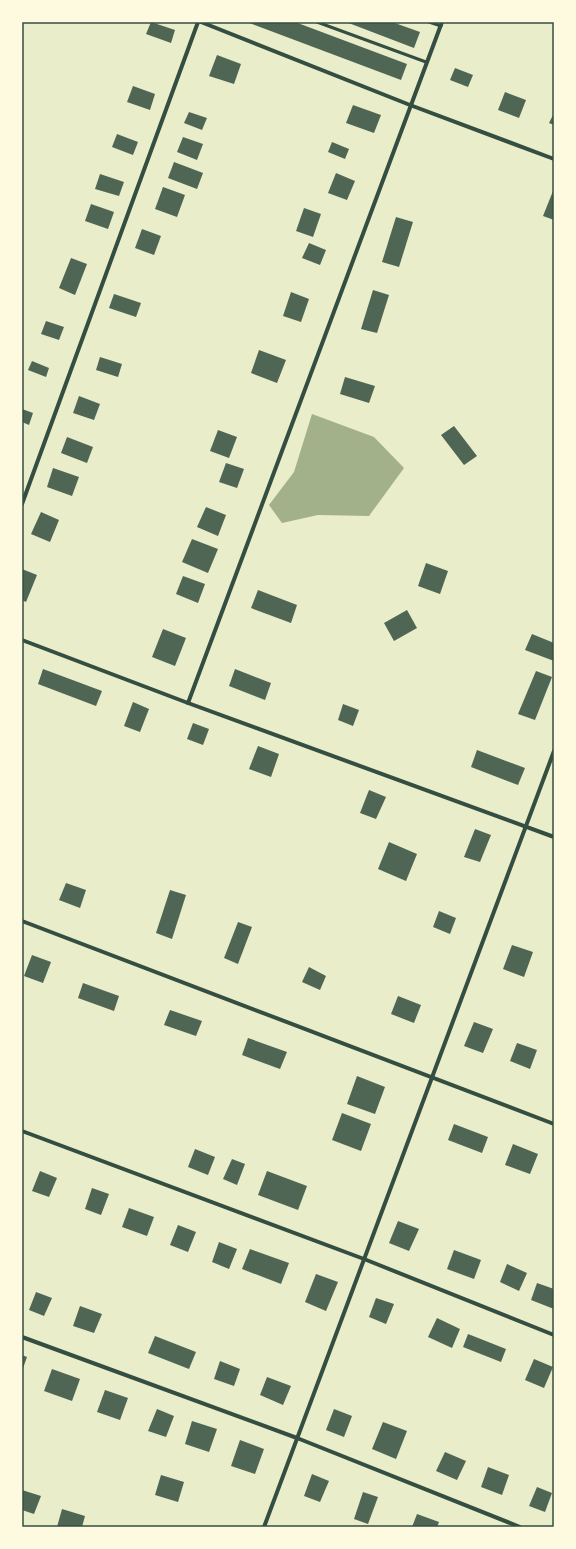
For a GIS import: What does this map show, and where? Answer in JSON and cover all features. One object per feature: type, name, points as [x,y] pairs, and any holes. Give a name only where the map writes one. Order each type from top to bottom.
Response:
[{"type":"street","points":[[22,504],[198,22]]},
{"type":"street","points":[[201,22],[410,105],[554,159]]},
{"type":"street","points":[[188,703],[441,24]]},
{"type":"street","points":[[22,640],[188,703],[554,837]]},
{"type":"street","points":[[264,1527],[554,751]]},
{"type":"street","points":[[22,921],[554,1124]]},
{"type":"street","points":[[22,1130],[364,1259],[554,1335]]},
{"type":"street","points":[[22,1337],[298,1438],[520,1527]]},
{"type":"lane","points":[[318,22],[426,62]]},
{"type":"lane","points":[[429,22],[441,24]]},
{"type":"shaded area","points":[[312,414],[374,437],[404,468],[369,516],[318,515],[282,523],[269,505],[294,472]]},
{"type":"building","points":[[151,22],[175,30],[171,43],[146,34]]},
{"type":"building","points":[[247,22],[295,22],[407,64],[401,80]]},
{"type":"building","points":[[346,22],[392,22],[420,32],[414,48]]},
{"type":"building","points":[[217,55],[241,64],[234,84],[209,76]]},
{"type":"building","points":[[455,68],[473,75],[468,87],[450,80]]},
{"type":"building","points":[[133,86],[155,94],[150,110],[127,102]]},
{"type":"building","points":[[505,92],[526,100],[519,118],[498,110]]},
{"type":"building","points":[[353,105],[381,115],[374,133],[346,123]]},
{"type":"building","points":[[189,112],[207,118],[202,130],[184,123]]},
{"type":"building","points":[[554,113],[554,125],[549,123]]},
{"type":"building","points":[[117,134],[138,142],[133,155],[112,147]]},
{"type":"building","points":[[183,137],[203,144],[197,160],[177,152]]},
{"type":"building","points":[[332,142],[349,149],[345,159],[328,152]]},
{"type":"building","points":[[174,162],[203,173],[197,189],[168,178]]},
{"type":"building","points":[[336,173],[355,181],[347,200],[328,193]]},
{"type":"building","points":[[100,174],[124,182],[119,196],[95,189]]},
{"type":"building","points":[[163,187],[185,195],[177,217],[155,209]]},
{"type":"building","points":[[554,191],[554,220],[543,216]]},
{"type":"building","points":[[91,204],[114,212],[108,229],[85,221]]},
{"type":"building","points":[[304,208],[321,214],[313,237],[296,231]]},
{"type":"building","points":[[396,217],[413,222],[399,267],[382,262]]},
{"type":"building","points":[[142,229],[161,236],[154,255],[135,248]]},
{"type":"building","points":[[309,243],[326,250],[320,265],[302,258]]},
{"type":"building","points":[[71,258],[87,264],[75,295],[59,288]]},
{"type":"building","points":[[373,290],[389,295],[377,333],[361,329]]},
{"type":"building","points":[[291,292],[309,299],[301,322],[283,316]]},
{"type":"building","points":[[114,294],[141,303],[136,317],[109,308]]},
{"type":"building","points":[[46,321],[64,327],[59,340],[41,334]]},
{"type":"building","points":[[259,350],[286,360],[277,383],[251,373]]},
{"type":"building","points":[[100,357],[122,364],[118,377],[96,370]]},
{"type":"building","points":[[32,361],[49,368],[46,377],[28,370]]},
{"type":"building","points":[[345,377],[375,386],[369,403],[340,394]]},
{"type":"building","points":[[79,396],[100,404],[94,420],[73,413]]},
{"type":"building","points":[[22,409],[33,413],[29,425],[22,422]]},
{"type":"building","points":[[454,426],[477,456],[464,465],[441,435]]},
{"type":"building","points":[[218,430],[237,437],[229,458],[210,451]]},
{"type":"building","points":[[67,437],[93,447],[87,463],[61,453]]},
{"type":"building","points":[[226,463],[244,469],[237,488],[219,482]]},
{"type":"building","points":[[53,468],[79,477],[72,496],[47,487]]},
{"type":"building","points":[[206,507],[226,515],[218,536],[197,527]]},
{"type":"building","points":[[41,512],[59,520],[50,542],[31,534]]},
{"type":"building","points":[[192,539],[218,549],[208,573],[182,562]]},
{"type":"building","points":[[426,563],[448,571],[440,594],[418,586]]},
{"type":"building","points":[[22,569],[37,575],[26,602],[22,600]]},
{"type":"building","points":[[183,576],[205,584],[198,603],[176,594]]},
{"type":"building","points":[[258,590],[297,605],[291,623],[251,608]]},
{"type":"building","points":[[407,610],[417,628],[394,641],[384,623]]},
{"type":"building","points":[[163,629],[186,638],[175,666],[152,657]]},
{"type":"building","points":[[532,634],[554,643],[554,661],[525,650]]},
{"type":"building","points":[[43,669],[102,691],[96,706],[38,684]]},
{"type":"building","points":[[235,669],[271,683],[265,700],[229,686]]},
{"type":"building","points":[[536,671],[552,677],[535,720],[518,714]]},
{"type":"building","points":[[133,702],[149,709],[140,732],[124,726]]},
{"type":"building","points":[[343,704],[359,710],[353,726],[338,720]]},
{"type":"building","points":[[193,723],[209,729],[203,745],[187,739]]},
{"type":"building","points":[[258,746],[279,754],[271,777],[249,769]]},
{"type":"building","points":[[477,750],[525,768],[518,785],[471,767]]},
{"type":"building","points":[[369,790],[386,797],[376,819],[360,813]]},
{"type":"building","points":[[475,829],[491,835],[480,862],[464,857]]},
{"type":"building","points":[[389,842],[417,854],[406,881],[378,869]]},
{"type":"building","points":[[66,883],[86,890],[80,908],[59,900]]},
{"type":"building","points":[[170,890],[186,895],[172,939],[156,933]]},
{"type":"building","points":[[439,911],[456,918],[450,934],[433,927]]},
{"type":"building","points":[[238,922],[252,927],[238,964],[224,958]]},
{"type":"building","points":[[512,945],[533,952],[524,977],[503,969]]},
{"type":"building","points":[[32,955],[51,962],[43,983],[24,976]]},
{"type":"building","points":[[309,967],[326,976],[320,990],[302,982]]},
{"type":"building","points":[[83,983],[119,996],[114,1011],[78,998]]},
{"type":"building","points":[[398,996],[421,1005],[414,1023],[391,1014]]},
{"type":"building","points":[[170,1010],[202,1021],[196,1036],[164,1025]]},
{"type":"building","points":[[474,1022],[493,1029],[483,1053],[464,1046]]},
{"type":"building","points":[[248,1038],[287,1052],[280,1069],[242,1055]]},
{"type":"building","points":[[517,1043],[537,1050],[530,1069],[510,1061]]},
{"type":"building","points":[[357,1076],[385,1087],[375,1114],[347,1104]]},
{"type":"building","points":[[342,1113],[371,1124],[361,1151],[332,1140]]},
{"type":"building","points":[[454,1124],[488,1137],[482,1153],[448,1140]]},
{"type":"building","points":[[513,1144],[538,1154],[530,1174],[505,1165]]},
{"type":"building","points":[[195,1149],[215,1157],[208,1175],[188,1167]]},
{"type":"building","points":[[232,1159],[245,1164],[237,1185],[223,1179]]},
{"type":"building","points":[[40,1171],[57,1178],[49,1197],[32,1191]]},
{"type":"building","points":[[267,1171],[307,1186],[298,1210],[258,1195]]},
{"type":"building","points":[[92,1188],[109,1194],[101,1215],[85,1209]]},
{"type":"building","points":[[129,1208],[154,1217],[147,1236],[122,1227]]},
{"type":"building","points":[[398,1221],[419,1229],[409,1251],[389,1243]]},
{"type":"building","points":[[178,1225],[196,1232],[188,1252],[170,1245]]},
{"type":"building","points":[[219,1242],[237,1249],[229,1269],[212,1262]]},
{"type":"building","points":[[250,1249],[289,1263],[281,1284],[242,1269]]},
{"type":"building","points":[[454,1250],[481,1260],[474,1279],[447,1269]]},
{"type":"building","points":[[507,1264],[527,1273],[519,1291],[500,1282]]},
{"type":"building","points":[[316,1274],[338,1282],[326,1311],[305,1302]]},
{"type":"building","points":[[537,1283],[554,1289],[554,1309],[531,1300]]},
{"type":"building","points":[[36,1292],[52,1298],[44,1316],[29,1310]]},
{"type":"building","points":[[376,1298],[394,1304],[386,1324],[369,1317]]},
{"type":"building","points":[[80,1306],[102,1314],[94,1333],[73,1326]]},
{"type":"building","points":[[437,1318],[460,1329],[452,1348],[428,1337]]},
{"type":"building","points":[[468,1334],[506,1349],[501,1362],[463,1347]]},
{"type":"building","points":[[155,1336],[196,1352],[189,1369],[148,1353]]},
{"type":"building","points":[[22,1355],[27,1357],[22,1371]]},
{"type":"building","points":[[534,1359],[553,1367],[544,1388],[525,1380]]},
{"type":"building","points":[[220,1361],[240,1369],[234,1386],[214,1379]]},
{"type":"building","points":[[52,1369],[80,1379],[72,1401],[44,1391]]},
{"type":"building","points":[[267,1377],[291,1386],[283,1405],[260,1395]]},
{"type":"building","points":[[105,1390],[128,1398],[120,1420],[97,1412]]},
{"type":"building","points":[[157,1409],[174,1416],[166,1437],[148,1431]]},
{"type":"building","points":[[334,1409],[352,1416],[344,1437],[326,1430]]},
{"type":"building","points":[[192,1421],[217,1429],[209,1452],[185,1444]]},
{"type":"building","points":[[383,1422],[407,1431],[396,1459],[372,1449]]},
{"type":"building","points":[[240,1440],[264,1449],[255,1474],[231,1466]]},
{"type":"building","points":[[445,1452],[466,1461],[457,1480],[436,1471]]},
{"type":"building","points":[[488,1467],[509,1475],[502,1495],[481,1487]]},
{"type":"building","points":[[312,1474],[329,1481],[320,1502],[304,1496]]},
{"type":"building","points":[[161,1475],[184,1482],[178,1502],[155,1495]]},
{"type":"building","points":[[537,1487],[552,1493],[545,1512],[529,1506]]},
{"type":"building","points":[[22,1490],[41,1496],[34,1514],[22,1510]]},
{"type":"building","points":[[363,1492],[378,1497],[368,1524],[354,1519]]},
{"type":"building","points":[[62,1509],[85,1516],[82,1527],[57,1527]]},
{"type":"building","points":[[417,1514],[439,1522],[437,1527],[412,1527]]}]
